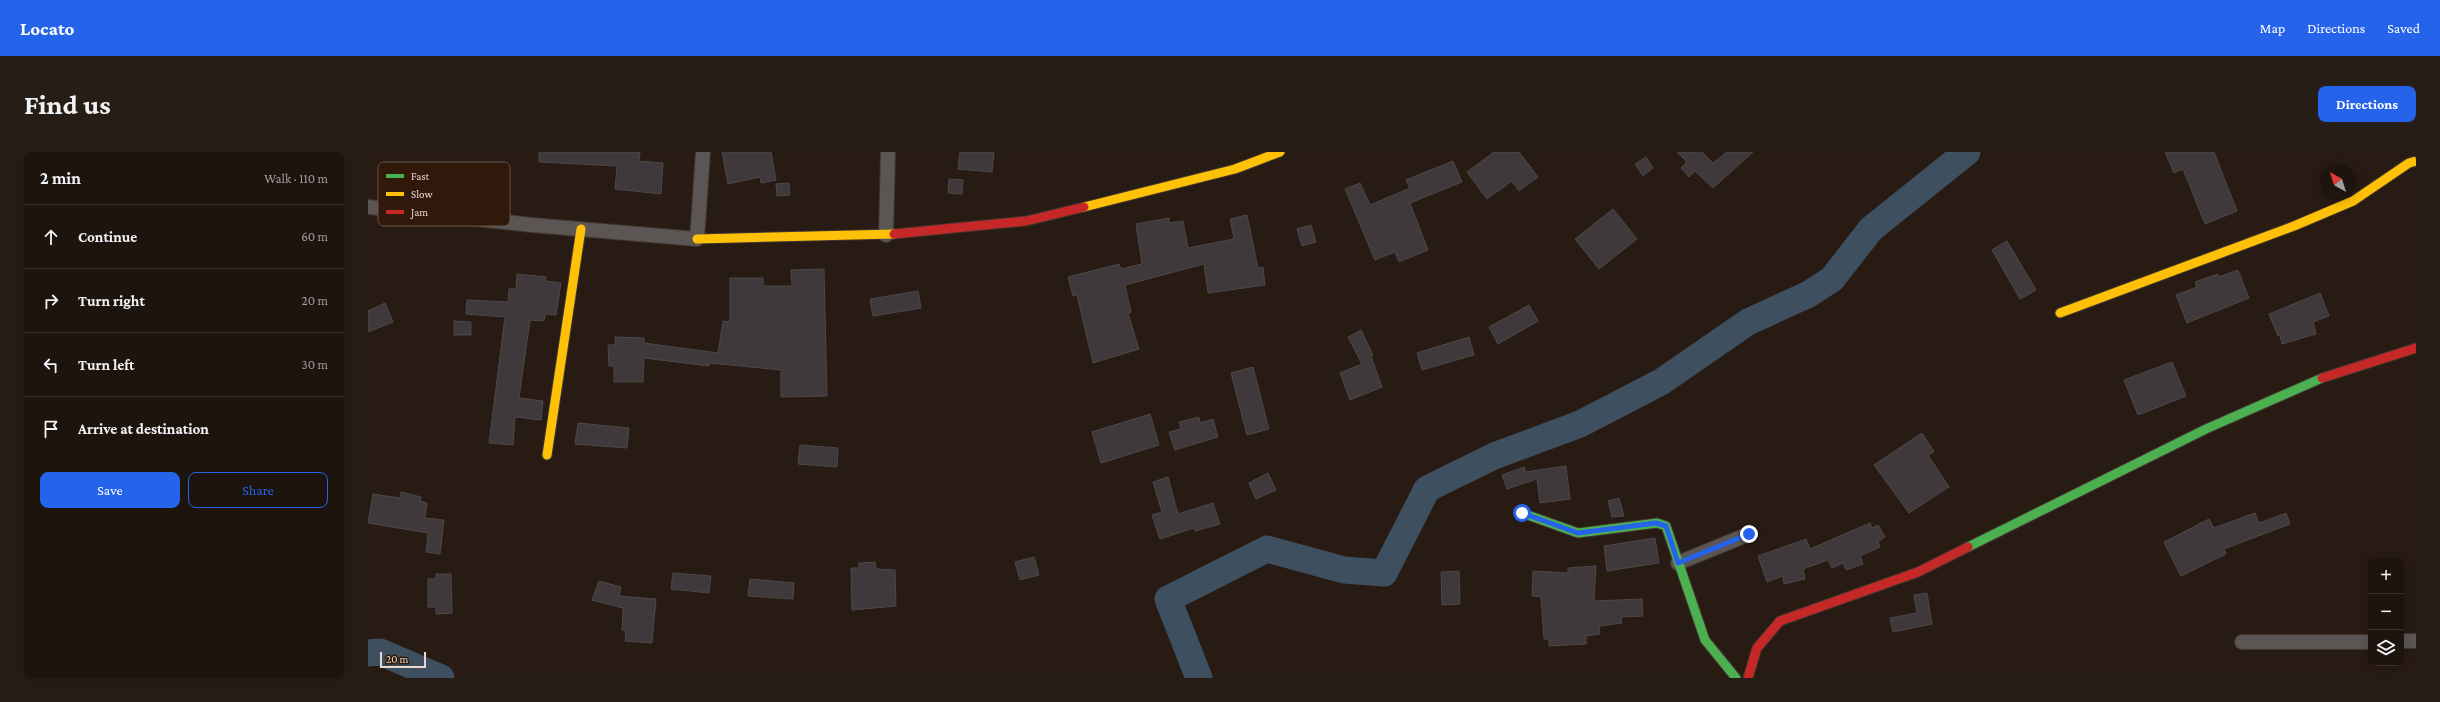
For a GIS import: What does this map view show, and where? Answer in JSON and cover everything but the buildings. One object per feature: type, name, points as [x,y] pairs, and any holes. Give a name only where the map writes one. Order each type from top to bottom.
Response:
[{"type":"street","points":[[697,239],[703,152]]},
{"type":"street","points":[[886,235],[888,152]]},
{"type":"street","points":[[510,222],[697,239],[886,235],[1026,221],[1234,169],[1280,152]]},
{"type":"street","points":[[2060,313],[2324,214],[2353,201],[2409,163],[2416,161]]},
{"type":"street","points":[[368,207],[378,208]]},
{"type":"street","points":[[547,455],[581,229]]},
{"type":"street","points":[[1748,678],[1757,648],[1780,621],[1918,572],[2206,429],[2321,378],[2416,348]]},
{"type":"street","points":[[1522,513],[1578,533],[1656,523],[1666,526],[1705,640],[1736,678]]},
{"type":"street","points":[[1678,563],[1749,534]]},
{"type":"street","points":[[2404,641],[2416,641]]},
{"type":"street","points":[[2242,642],[2368,642]]},
{"type":"waterway","points":[[1199,678],[1168,599],[1267,549],[1344,570],[1384,573],[1427,489],[1494,456],[1580,424],[1661,382],[1748,322],[1809,294],[1832,279],[1871,229],[1967,152]]},
{"type":"waterway","points":[[368,653],[380,652],[441,678]]},
{"type":"traffic: fast","points":[[1968,547],[2206,429],[2322,378]]},
{"type":"traffic: fast","points":[[1522,513],[1578,533],[1657,523],[1666,526],[1705,640],[1736,678]]},
{"type":"traffic: slow","points":[[1084,207],[1235,169],[1280,152]]},
{"type":"traffic: slow","points":[[2060,313],[2294,226],[2353,201],[2409,163],[2416,161]]},
{"type":"traffic: slow","points":[[547,455],[581,229]]},
{"type":"traffic: slow","points":[[697,239],[894,234]]},
{"type":"traffic: jam","points":[[894,234],[1026,221],[1084,207]]},
{"type":"traffic: jam","points":[[2322,378],[2416,348]]},
{"type":"traffic: jam","points":[[1748,678],[1757,648],[1780,621],[1918,572],[1968,547]]},
{"type":"route","points":[[1522,513],[1578,533],[1656,523],[1666,526],[1678,563],[1749,534]]}]
